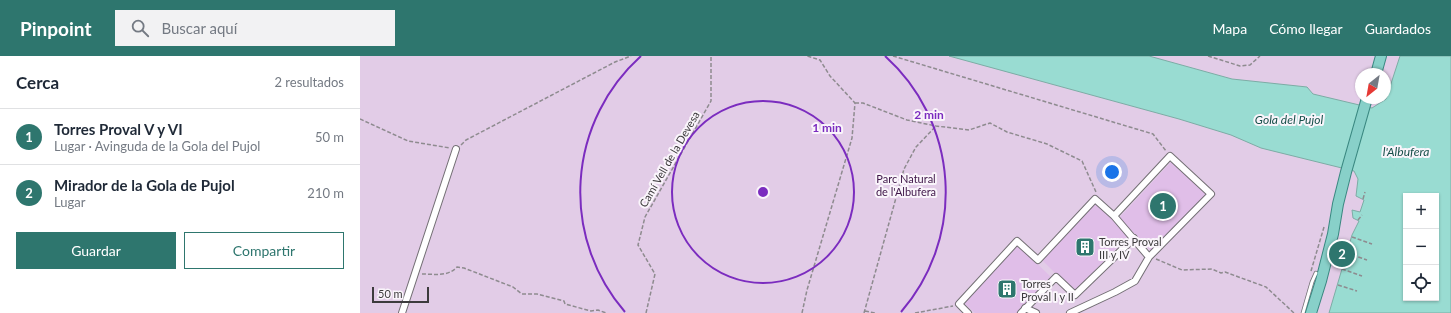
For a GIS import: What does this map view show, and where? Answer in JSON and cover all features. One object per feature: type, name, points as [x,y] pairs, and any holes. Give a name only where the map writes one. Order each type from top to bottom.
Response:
[{"type":"main road","points":[[1373,68],[1375,56]]},
{"type":"main road","points":[[1378,68],[1381,56]]},
{"type":"main road","points":[[1311,313],[1328,230],[1338,204],[1365,104]]},
{"type":"main road","points":[[1304,313],[1315,281],[1318,277]]},
{"type":"street","points":[[402,313],[456,148]]},
{"type":"street","points":[[1070,313],[1116,292],[1135,281],[1149,257],[1211,194],[1170,156],[1114,216]]},
{"type":"street","points":[[968,313],[959,304],[1017,241],[1038,260],[1095,199],[1114,216],[1149,257]]},
{"type":"street","points":[[1025,311],[1056,277],[1076,295],[1134,238]]},
{"type":"street","points":[[1025,311],[1036,313]]},
{"type":"path","points":[[360,119],[408,142],[456,148],[466,140],[615,62],[631,56]]},
{"type":"path","name":"Camí Vell de la Devesa","points":[[646,313],[656,274],[638,245],[645,217],[711,101],[710,56]]},
{"type":"path","points":[[806,56],[820,60],[830,76],[855,103],[863,103],[907,120],[936,126],[969,130],[990,123],[1007,132],[1047,144],[1082,161],[1096,192],[1095,199]]},
{"type":"path","points":[[820,60],[821,56]]},
{"type":"path","points":[[893,56],[1153,134],[1170,156]]},
{"type":"path","points":[[1208,56],[1240,66],[1250,65],[1260,56]]},
{"type":"path","points":[[802,313],[852,138],[855,103]]},
{"type":"path","points":[[875,313],[865,312],[904,169],[916,147],[936,126]]},
{"type":"path","points":[[1363,199],[1365,192]]},
{"type":"path","points":[[1358,220],[1362,215]]},
{"type":"path","points":[[1352,237],[1372,244]]},
{"type":"path","points":[[1347,253],[1367,260]]},
{"type":"path","points":[[1149,257],[1182,270],[1212,268],[1221,273],[1225,272],[1266,287],[1294,313]]},
{"type":"path","points":[[416,274],[452,273],[457,267],[464,268],[514,287],[522,294],[538,294],[564,301],[565,304],[591,311],[598,310],[606,313]]},
{"type":"path","points":[[1342,269],[1362,276]]},
{"type":"path","points":[[1338,285],[1357,291]]},
{"type":"path","points":[[915,313],[959,304]]},
{"type":"green space","name":"Parc Natural de l'Albufera","points":[[360,56],[1451,56],[1451,313],[360,313]]},
{"type":"water","points":[[949,56],[1149,56],[1232,79],[1307,87],[1313,94],[1372,108],[1378,104],[1391,104],[1391,84],[1400,56],[1451,56],[1451,313],[1329,313],[1352,235],[1359,221],[1353,218],[1352,210],[1360,212],[1364,200],[1356,196],[1358,179],[1354,171],[1261,148],[1231,135],[1179,119]]},
{"type":"building","points":[[1172,161],[1207,194],[1152,252],[1119,218]]},
{"type":"building","name":"Torres Proval III y IV","points":[[1094,202],[1129,235],[1074,292],[1041,259]]},
{"type":"building","name":"Torres Proval I y II","points":[[1017,244],[1051,277],[1017,313],[975,313],[963,302]]},
{"type":"place","name":"Torres Proval V y VI","points":[[1163,206]]},
{"type":"place","name":"Torres Proval III y IV","points":[[1085,247]]},
{"type":"place","name":"Mirador de la Gola de Pujol","points":[[1342,254]]},
{"type":"place","name":"Torres Proval I y II","points":[[1007,289]]},
{"type":"water label","name":"Gola del Pujol","points":[[1289,119]]},
{"type":"water label","name":"l'Albufera","points":[[1406,151]]}]
